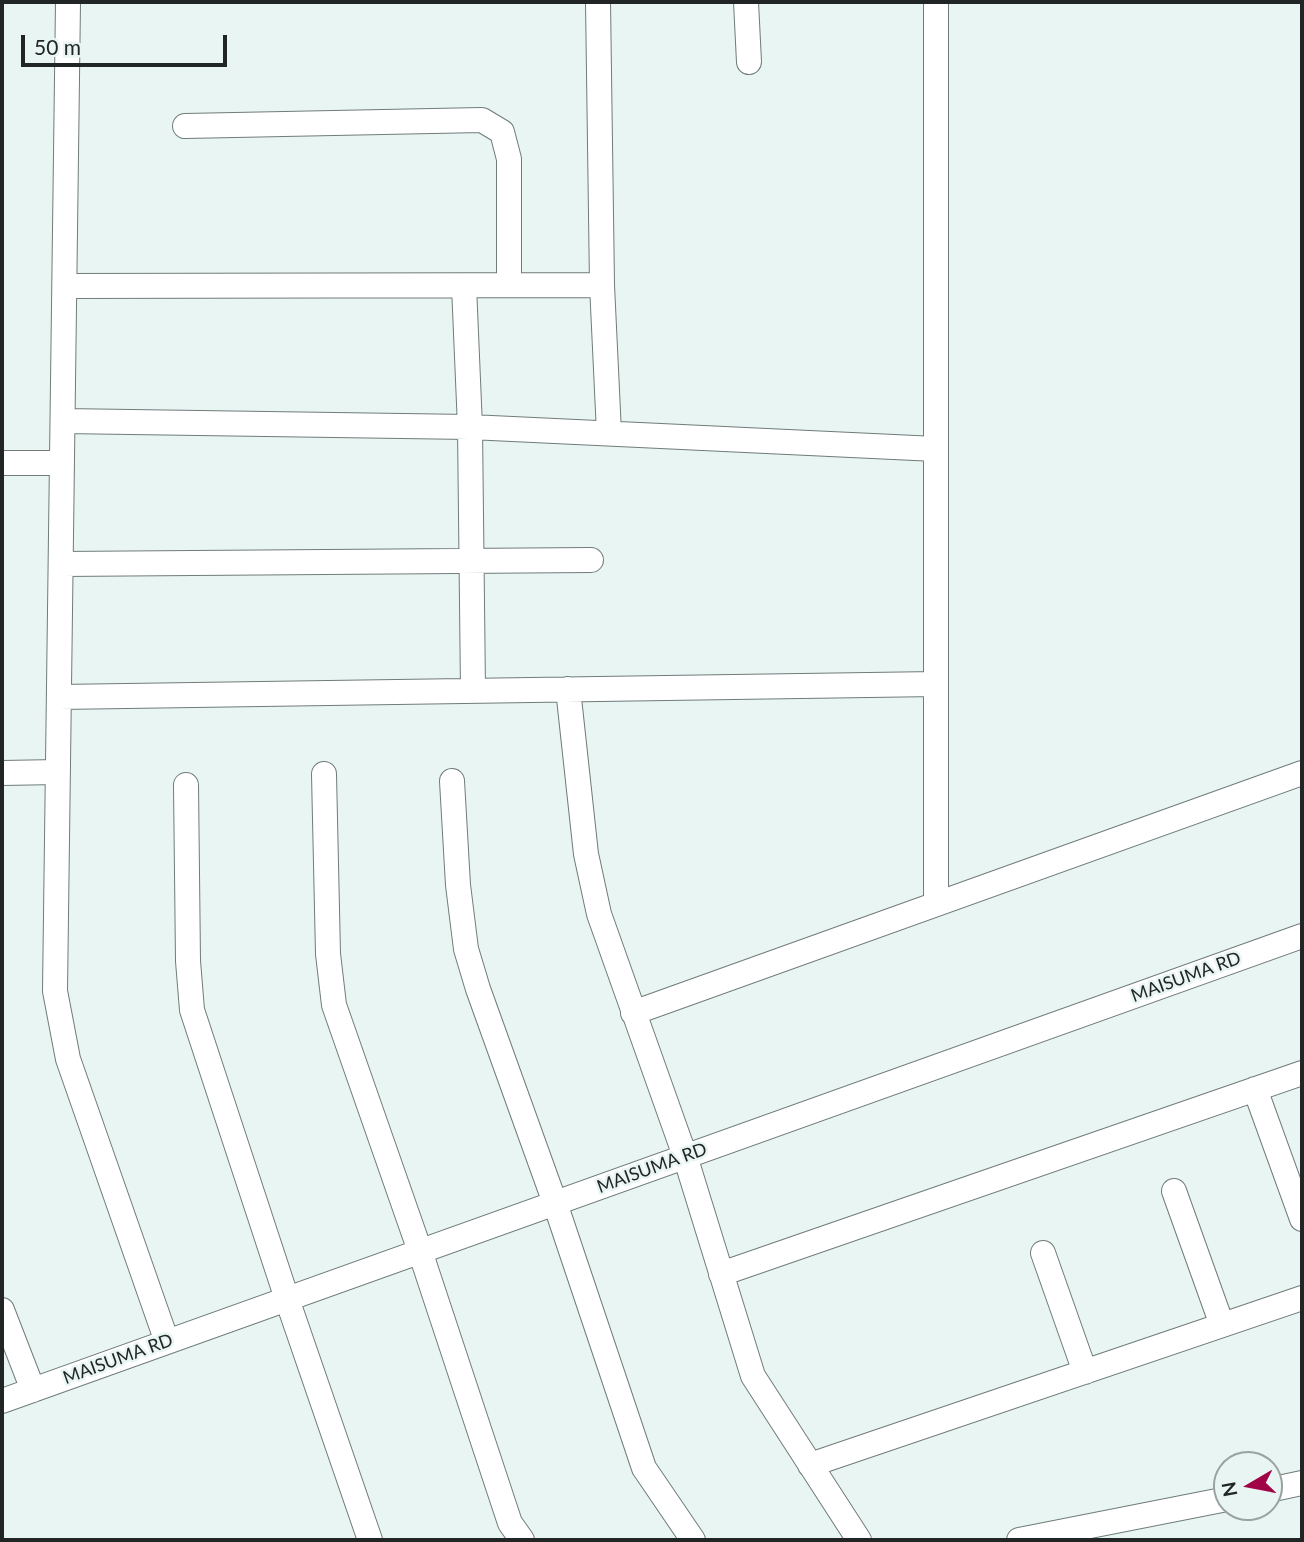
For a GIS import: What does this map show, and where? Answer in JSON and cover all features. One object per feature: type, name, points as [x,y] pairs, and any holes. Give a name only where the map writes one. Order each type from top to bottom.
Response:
[{"type":"street","points":[[68,2],[55,991],[68,1059],[167,1342]]},
{"type":"street","points":[[598,2],[602,285],[609,433]]},
{"type":"street","points":[[746,2],[749,62]]},
{"type":"street","points":[[936,2],[936,904]]},
{"type":"street","points":[[185,126],[482,120],[502,132],[509,159],[509,285]]},
{"type":"street","points":[[65,286],[602,285]]},
{"type":"street","points":[[464,286],[470,427],[473,691]]},
{"type":"street","points":[[63,421],[470,427],[936,449]]},
{"type":"street","points":[[2,463],[62,463]]},
{"type":"street","points":[[61,564],[591,560]]},
{"type":"street","points":[[59,697],[936,684]]},
{"type":"street","points":[[568,689],[586,855],[599,914],[685,1156],[753,1376],[859,1540]]},
{"type":"street","points":[[2,773],[58,772]]},
{"type":"street","points":[[633,1013],[1302,773]]},
{"type":"street","points":[[324,774],[328,954],[334,1005],[420,1251],[510,1522],[522,1540]]},
{"type":"street","points":[[452,781],[458,885],[466,949],[478,989],[555,1203],[645,1468],[693,1540]]},
{"type":"street","points":[[186,785],[188,961],[192,1010],[370,1540]]},
{"type":"street","name":"MAISUMA RD","points":[[2,1401],[1302,936]]},
{"type":"street","points":[[721,1274],[1302,1073]]},
{"type":"street","points":[[1255,1089],[1302,1219]]},
{"type":"street","points":[[1174,1191],[1222,1325]]},
{"type":"street","points":[[1043,1254],[1085,1372]]},
{"type":"street","points":[[810,1465],[1302,1298]]},
{"type":"street","points":[[2,1310],[33,1390]]},
{"type":"street","points":[[1283,1487],[1302,1483]]},
{"type":"street","points":[[1020,1540],[1079,1534],[1213,1502]]}]
